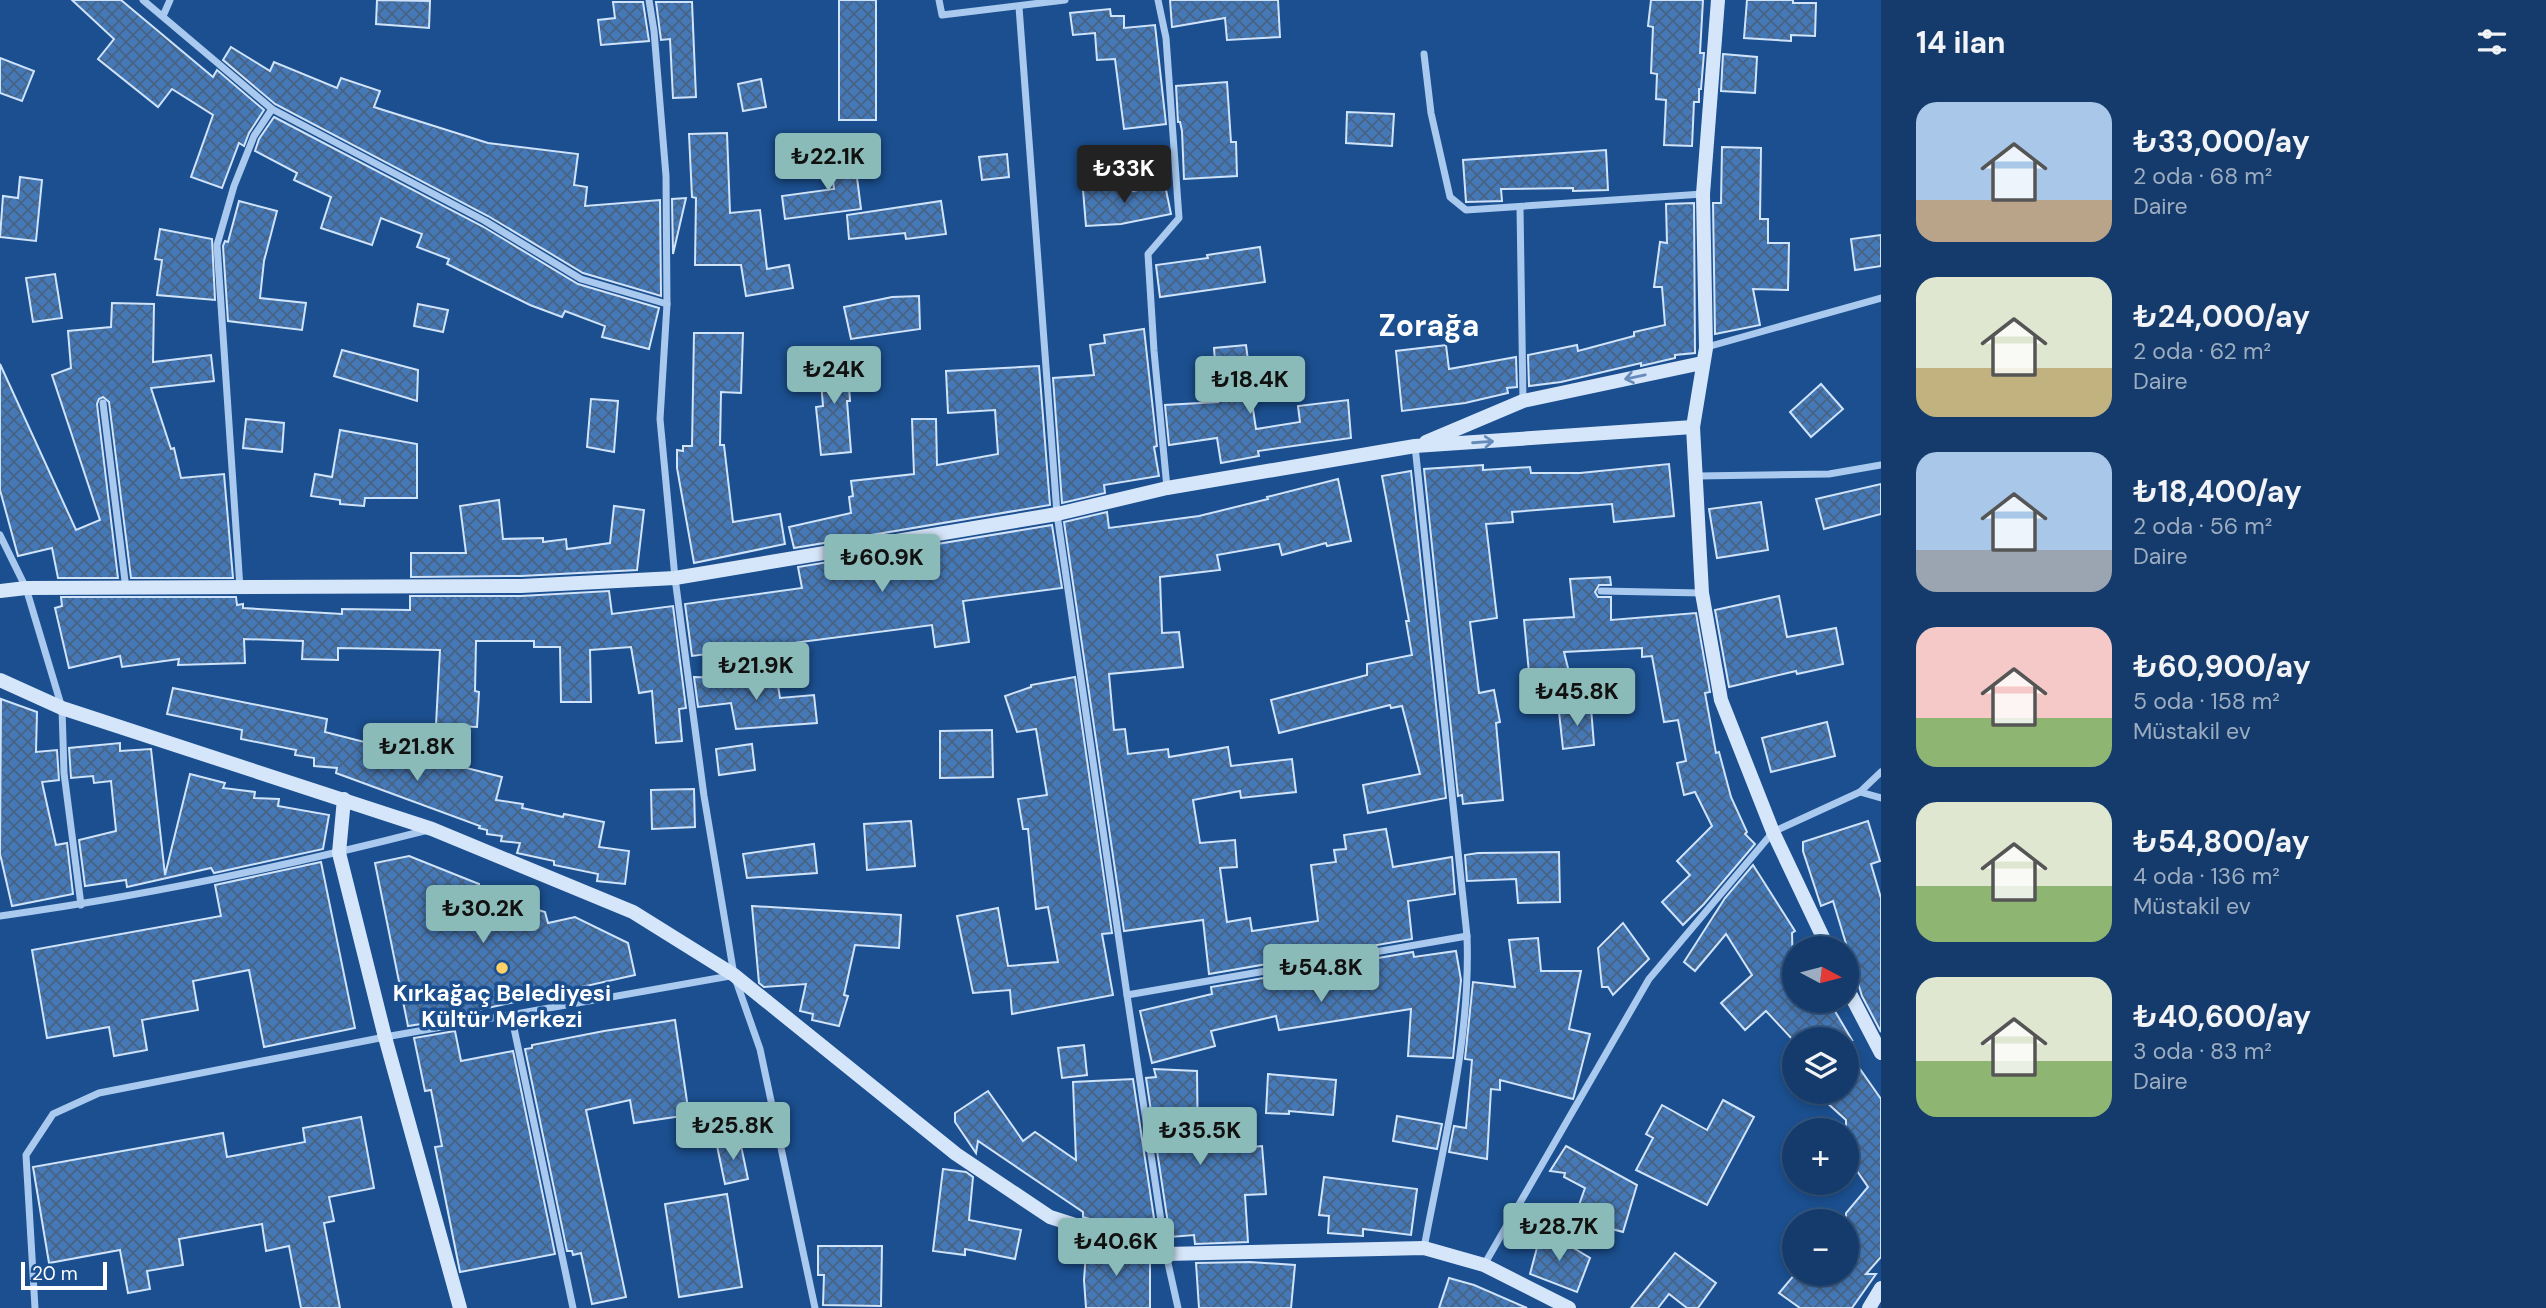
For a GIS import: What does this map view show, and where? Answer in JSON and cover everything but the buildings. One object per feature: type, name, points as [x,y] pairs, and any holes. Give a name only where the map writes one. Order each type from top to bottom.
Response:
[{"type":"street","points":[[143,0],[272,109],[485,220],[581,279],[667,303]]},
{"type":"street","points":[[163,16],[170,0]]},
{"type":"street","points":[[649,0],[666,176],[667,303],[660,419],[675,578],[704,796],[734,975],[760,1049],[815,1308]]},
{"type":"street","points":[[939,0],[942,15],[1065,0]]},
{"type":"street","points":[[1157,0],[1166,37],[1178,218],[1147,254],[1167,488]]},
{"type":"street","points":[[1718,0],[1703,194],[1706,348],[1693,427],[1702,593],[1721,700],[1773,832],[1822,936]]},
{"type":"street","points":[[1018,7],[1057,514],[1126,995],[1166,1254],[1178,1308]]},
{"type":"street","points":[[1424,54],[1431,113],[1450,197],[1466,210],[1703,194]]},
{"type":"street","points":[[240,588],[217,245],[234,186],[254,136],[272,109]]},
{"type":"street","points":[[1520,207],[1523,401]]},
{"type":"street","points":[[1706,348],[1881,298]]},
{"type":"street","points":[[1415,446],[1523,401],[1702,363]]},
{"type":"street","points":[[103,403],[125,589]]},
{"type":"street","points":[[0,591],[26,588],[521,586],[675,578],[1057,514],[1167,488],[1415,446],[1693,427]]},
{"type":"street","points":[[1415,446],[1467,936],[1469,981],[1458,1064],[1424,1248]]},
{"type":"street","points":[[1697,476],[1829,474],[1881,465]]},
{"type":"street","points":[[0,535],[26,588],[62,708],[64,773],[80,905]]},
{"type":"street","points":[[1601,591],[1702,593]]},
{"type":"street","points":[[0,680],[62,708],[432,829],[633,912],[734,975],[956,1154],[1050,1217],[1166,1254],[1424,1248],[1484,1265],[1569,1308]]},
{"type":"street","points":[[1484,1265],[1649,979],[1773,832],[1860,792],[1881,772]]},
{"type":"street","points":[[1860,792],[1881,798]]},
{"type":"street","points":[[344,799],[339,853],[385,1037],[460,1308]]},
{"type":"street","points":[[0,916],[80,905],[339,853],[432,829]]},
{"type":"street","points":[[1126,995],[1467,936]]},
{"type":"street","points":[[35,1308],[26,1154],[53,1114],[99,1093],[385,1037],[734,975]]},
{"type":"street","points":[[1859,1011],[1881,1053]]},
{"type":"street","points":[[510,1014],[573,1308]]},
{"type":"street","points":[[1868,1308],[1881,1288]]},
{"type":"place","name":"Kırkağaç Belediyesi Kültür Merkezi","points":[[502,968]]},
{"type":"district","name":"Zorağa","points":[[1429,326]]}]
